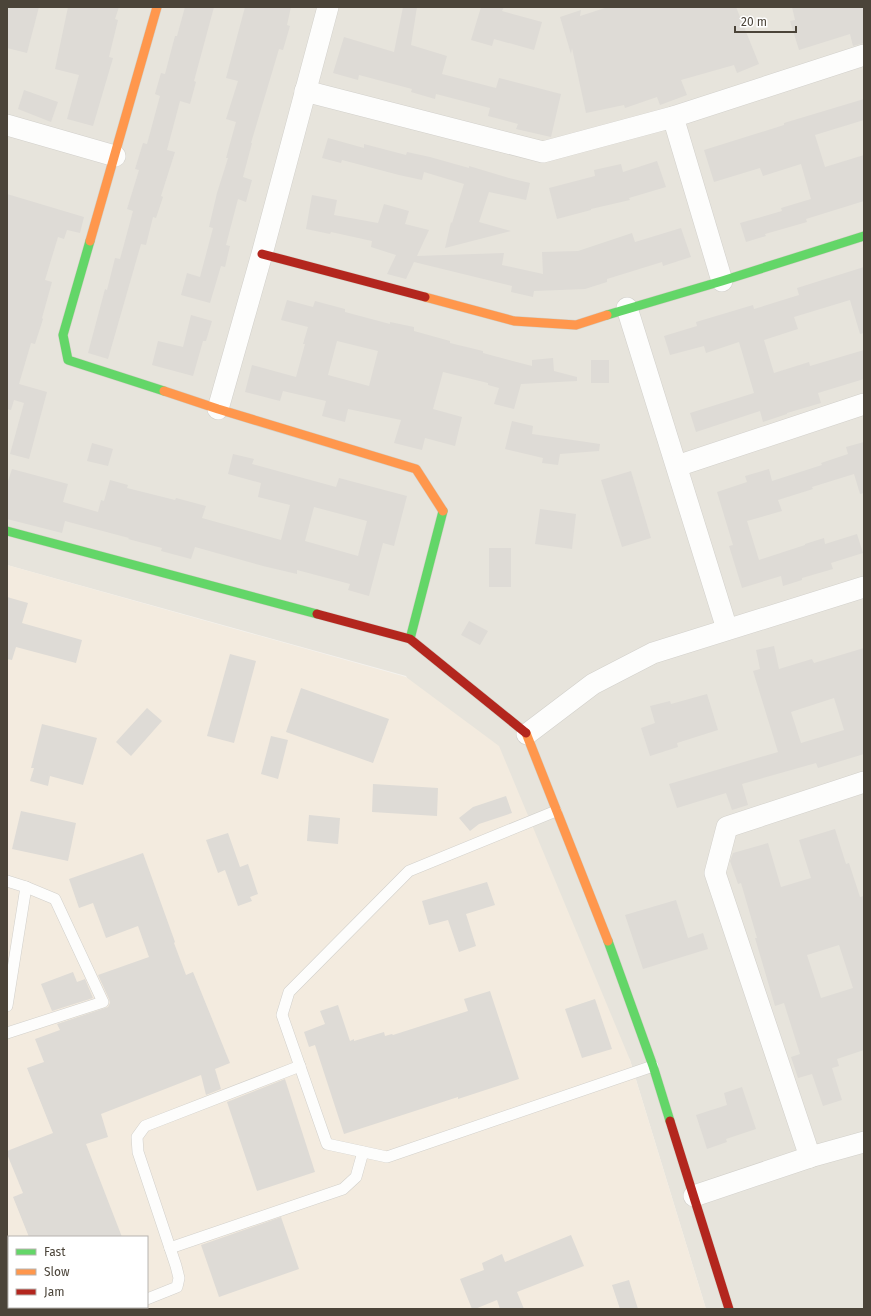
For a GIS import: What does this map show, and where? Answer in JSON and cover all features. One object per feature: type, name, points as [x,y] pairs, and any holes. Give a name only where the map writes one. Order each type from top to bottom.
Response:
[{"type":"street","points":[[157,7],[63,335],[68,360],[218,409],[416,469],[443,511],[410,639]]},
{"type":"street","points":[[218,409],[262,254],[328,7]]},
{"type":"street","points":[[305,91],[543,152],[673,117],[864,55]]},
{"type":"street","points":[[673,117],[722,281]]},
{"type":"street","points":[[7,126],[115,156]]},
{"type":"street","points":[[262,254],[514,321],[576,326],[627,308],[722,281],[864,236]]},
{"type":"street","points":[[627,308],[727,629]]},
{"type":"street","points":[[677,466],[864,404]]},
{"type":"street","points":[[7,531],[410,639],[527,734],[556,811],[603,927],[653,1066],[729,1309]]},
{"type":"street","points":[[527,734],[593,684],[653,653],[864,587]]},
{"type":"street","points":[[810,1157],[715,872],[727,827],[864,782]]},
{"type":"street","points":[[694,1196],[810,1157],[864,1142]]},
{"type":"lane","points":[[556,811],[409,870],[289,992],[282,1015],[327,1144],[387,1157],[653,1066]]},
{"type":"lane","points":[[7,881],[55,899],[103,1002],[7,1033]]},
{"type":"lane","points":[[7,1006],[26,887]]},
{"type":"lane","points":[[148,1299],[177,1287],[179,1278],[138,1152],[137,1137],[145,1126],[300,1066]]},
{"type":"lane","points":[[170,1248],[343,1189],[356,1178],[363,1152]]},
{"type":"shaded area","points":[[7,7],[864,7],[864,1309],[706,1309],[630,1060],[406,676],[7,565]]},
{"type":"shaded area","points":[[7,565],[406,677],[499,746],[630,1060],[706,1309],[7,1309]]},
{"type":"building","points":[[7,7],[39,7],[27,53],[7,48]]},
{"type":"building","points":[[68,7],[119,7],[115,19],[118,20],[109,57],[113,58],[93,126],[67,119],[79,75],[55,69]]},
{"type":"building","points":[[185,7],[214,7],[194,81],[196,82],[190,104],[180,101],[167,150],[175,152],[161,196],[163,197],[156,218],[153,217],[146,245],[141,244],[108,359],[88,353],[115,258],[120,259],[133,211],[127,209],[139,170],[135,169],[143,143],[147,144],[160,96],[155,94],[161,73],[165,74],[175,36],[177,36]]},
{"type":"building","points":[[245,7],[291,7],[287,25],[290,26],[283,50],[279,49],[251,143],[243,177],[252,180],[246,202],[238,199],[226,245],[230,246],[225,267],[221,266],[210,303],[181,295],[187,273],[200,277],[213,228],[209,227],[217,193],[228,158],[226,158],[236,122],[226,119],[238,81],[226,78]]},
{"type":"building","points":[[403,7],[417,7],[411,45],[447,56],[442,74],[496,88],[499,78],[561,94],[551,137],[516,129],[518,124],[488,116],[490,108],[436,94],[435,99],[411,92],[412,89],[359,75],[358,80],[333,73],[344,37],[394,52]]},
{"type":"building","points":[[481,7],[504,7],[502,11],[542,22],[534,50],[494,39],[492,46],[471,40]]},
{"type":"building","points":[[608,7],[736,7],[759,64],[737,73],[734,65],[681,80],[687,95],[660,105],[657,97],[625,108],[624,105],[586,113],[572,48],[571,54],[560,17],[581,10],[580,16]]},
{"type":"building","points":[[792,7],[864,7],[864,43],[853,46],[850,34],[799,50],[790,21],[795,20]]},
{"type":"building","points":[[24,90],[58,102],[51,122],[18,109]]},
{"type":"building","points":[[864,99],[864,120],[815,135],[825,167],[864,155],[864,201],[806,219],[807,222],[765,234],[766,236],[746,242],[740,223],[782,211],[781,208],[811,199],[801,164],[763,176],[760,168],[714,182],[704,150],[784,125],[784,123]]},
{"type":"building","points":[[328,138],[364,148],[364,144],[406,155],[407,152],[430,157],[530,183],[526,200],[489,192],[479,222],[511,231],[445,248],[451,222],[452,223],[464,184],[424,172],[422,180],[342,160],[341,163],[322,158]]},
{"type":"building","points":[[657,161],[666,187],[629,198],[630,200],[557,219],[549,188],[595,176],[594,170],[621,164],[623,172]]},
{"type":"building","points":[[7,194],[84,217],[80,233],[67,230],[64,239],[58,237],[45,280],[52,282],[42,318],[43,319],[35,344],[31,343],[19,384],[47,392],[29,459],[10,454],[24,403],[14,400],[11,410],[7,409]]},
{"type":"building","points":[[312,195],[337,200],[334,215],[378,223],[384,204],[409,211],[405,224],[429,230],[417,256],[504,253],[502,265],[543,274],[542,252],[578,251],[632,233],[635,242],[681,228],[691,257],[663,266],[662,262],[607,279],[607,282],[585,289],[534,291],[533,297],[511,292],[512,286],[414,262],[406,279],[387,274],[396,255],[371,247],[372,241],[331,232],[330,234],[306,229]]},
{"type":"building","points":[[864,267],[864,333],[860,334],[850,300],[794,317],[798,329],[764,340],[774,373],[809,362],[810,366],[864,350],[864,379],[818,393],[821,403],[763,422],[760,411],[696,432],[690,413],[754,393],[739,342],[706,353],[704,346],[670,355],[664,336],[697,326],[696,322],[753,305],[754,309],[799,295],[797,288]]},
{"type":"building","points":[[287,300],[313,307],[315,301],[345,309],[345,312],[390,324],[390,322],[414,327],[414,331],[450,341],[450,343],[483,351],[483,353],[532,366],[532,360],[553,358],[554,371],[577,377],[577,381],[521,384],[514,409],[494,404],[499,388],[488,385],[488,383],[443,372],[433,409],[462,417],[455,446],[425,438],[422,450],[394,443],[401,420],[348,409],[345,422],[322,416],[326,401],[283,391],[280,401],[245,392],[252,365],[296,377],[308,327],[281,320]],"holes":[[[337,341],[378,351],[369,386],[328,375]]]},
{"type":"building","points":[[191,315],[212,321],[206,341],[203,341],[193,376],[152,365],[158,341],[183,347]]},
{"type":"building","points":[[591,360],[609,360],[609,383],[591,383]]},
{"type":"building","points":[[512,421],[533,426],[532,434],[600,444],[599,451],[560,454],[558,465],[542,463],[543,458],[505,449]]},
{"type":"building","points":[[864,442],[864,493],[860,494],[854,474],[812,487],[813,489],[778,500],[782,511],[747,521],[759,560],[824,538],[825,544],[857,534],[863,553],[831,563],[833,569],[802,578],[802,580],[783,586],[781,576],[742,588],[729,546],[733,545],[717,492],[747,482],[745,476],[769,469],[772,481],[822,465],[821,463],[848,454],[846,447]]},
{"type":"building","points":[[92,443],[113,449],[108,466],[87,461]]},
{"type":"building","points":[[233,454],[254,459],[252,464],[336,487],[339,478],[407,496],[394,546],[383,543],[369,596],[348,590],[350,584],[297,570],[297,574],[263,566],[195,547],[191,559],[161,551],[162,548],[128,539],[129,538],[65,521],[62,533],[7,519],[7,484],[12,469],[68,484],[63,502],[98,512],[101,500],[104,501],[110,480],[128,485],[127,488],[206,506],[202,518],[281,540],[290,505],[258,497],[261,483],[228,474]],"holes":[[[314,507],[367,521],[358,556],[305,541]]]},
{"type":"building","points":[[631,471],[651,538],[622,547],[601,480]]},
{"type":"building","points":[[540,509],[576,514],[572,549],[535,544]]},
{"type":"building","points":[[489,548],[511,548],[511,587],[489,587]]},
{"type":"building","points":[[7,597],[28,603],[22,623],[82,640],[76,663],[16,647],[12,660],[7,659]]},
{"type":"building","points":[[469,621],[488,631],[480,645],[461,635]]},
{"type":"building","points":[[774,646],[779,669],[812,659],[814,663],[864,648],[864,754],[818,768],[816,763],[742,784],[748,805],[732,810],[726,793],[677,808],[669,784],[778,752],[753,671],[760,669],[756,650]],"holes":[[[834,698],[844,730],[801,743],[791,712]]]},
{"type":"building","points":[[230,654],[256,661],[234,743],[207,736]]},
{"type":"building","points":[[301,688],[389,719],[373,763],[286,732]]},
{"type":"building","points":[[707,694],[718,730],[677,743],[678,747],[650,756],[641,728],[655,723],[650,706],[670,701],[671,704]]},
{"type":"building","points":[[147,708],[162,721],[131,756],[116,742]]},
{"type":"building","points":[[42,724],[97,738],[83,785],[50,776],[48,786],[30,781],[34,768],[31,768]]},
{"type":"building","points":[[271,736],[288,740],[278,779],[261,774]]},
{"type":"building","points":[[373,784],[438,788],[437,816],[372,812]]},
{"type":"building","points":[[506,796],[512,813],[479,824],[470,831],[459,818],[473,807]]},
{"type":"building","points":[[21,811],[76,823],[68,861],[12,849]]},
{"type":"building","points":[[309,815],[340,818],[338,844],[307,841]]},
{"type":"building","points":[[835,829],[846,864],[849,863],[860,897],[864,896],[864,1050],[837,1059],[839,1066],[832,1068],[842,1100],[823,1106],[812,1074],[798,1078],[791,1057],[800,1054],[784,1003],[775,1006],[741,883],[738,884],[730,861],[733,853],[768,843],[781,887],[811,878],[799,840]],"holes":[[[839,945],[853,988],[821,998],[807,955]]]},
{"type":"building","points":[[228,833],[240,867],[248,864],[258,894],[250,897],[252,901],[238,906],[225,870],[218,873],[206,840]]},
{"type":"building","points":[[143,853],[186,975],[193,972],[230,1063],[215,1069],[221,1089],[206,1095],[201,1075],[101,1114],[108,1137],[86,1144],[122,1236],[29,1236],[13,1197],[23,1193],[7,1151],[53,1133],[27,1068],[44,1062],[35,1039],[60,1030],[57,1024],[108,1007],[110,1003],[109,999],[98,975],[149,957],[138,926],[106,938],[93,903],[79,908],[69,879]]},
{"type":"building","points":[[487,882],[495,905],[466,914],[476,946],[459,952],[448,920],[429,925],[422,901]]},
{"type":"building","points":[[676,900],[688,938],[703,933],[708,949],[643,969],[625,915]]},
{"type":"building","points":[[73,972],[77,982],[85,979],[93,998],[52,1011],[41,984]]},
{"type":"building","points":[[490,991],[519,1079],[344,1134],[315,1045],[309,1047],[304,1032],[325,1024],[320,1011],[338,1005],[350,1041],[354,1039],[354,1041],[384,1032],[385,1036],[393,1035],[468,1011],[464,999]]},
{"type":"building","points":[[595,999],[612,1049],[582,1058],[565,1009]]},
{"type":"building","points":[[285,1079],[315,1172],[257,1191],[227,1102]]},
{"type":"building","points":[[742,1087],[756,1129],[726,1139],[727,1142],[707,1149],[696,1115],[727,1105],[724,1093]]},
{"type":"building","points":[[281,1217],[299,1269],[219,1297],[201,1245]]},
{"type":"building","points":[[571,1235],[584,1266],[517,1292],[524,1309],[500,1309],[497,1300],[472,1309],[460,1279],[484,1270],[482,1263],[502,1254],[505,1262]]},
{"type":"building","points":[[629,1280],[638,1309],[620,1309],[612,1285]]},
{"type":"traffic: fast","points":[[607,315],[722,281],[864,236]]},
{"type":"traffic: fast","points":[[90,241],[63,335],[68,360],[164,391]]},
{"type":"traffic: fast","points":[[410,639],[443,511]]},
{"type":"traffic: fast","points":[[7,531],[317,614]]},
{"type":"traffic: fast","points":[[608,941],[653,1066],[670,1121]]},
{"type":"traffic: slow","points":[[90,241],[157,7]]},
{"type":"traffic: slow","points":[[425,297],[514,321],[576,325],[607,315]]},
{"type":"traffic: slow","points":[[164,391],[218,409],[416,469],[443,511]]},
{"type":"traffic: slow","points":[[526,733],[608,941]]},
{"type":"traffic: jam","points":[[262,254],[425,297]]},
{"type":"traffic: jam","points":[[317,614],[410,639],[526,733]]},
{"type":"traffic: jam","points":[[670,1121],[729,1309]]}]
